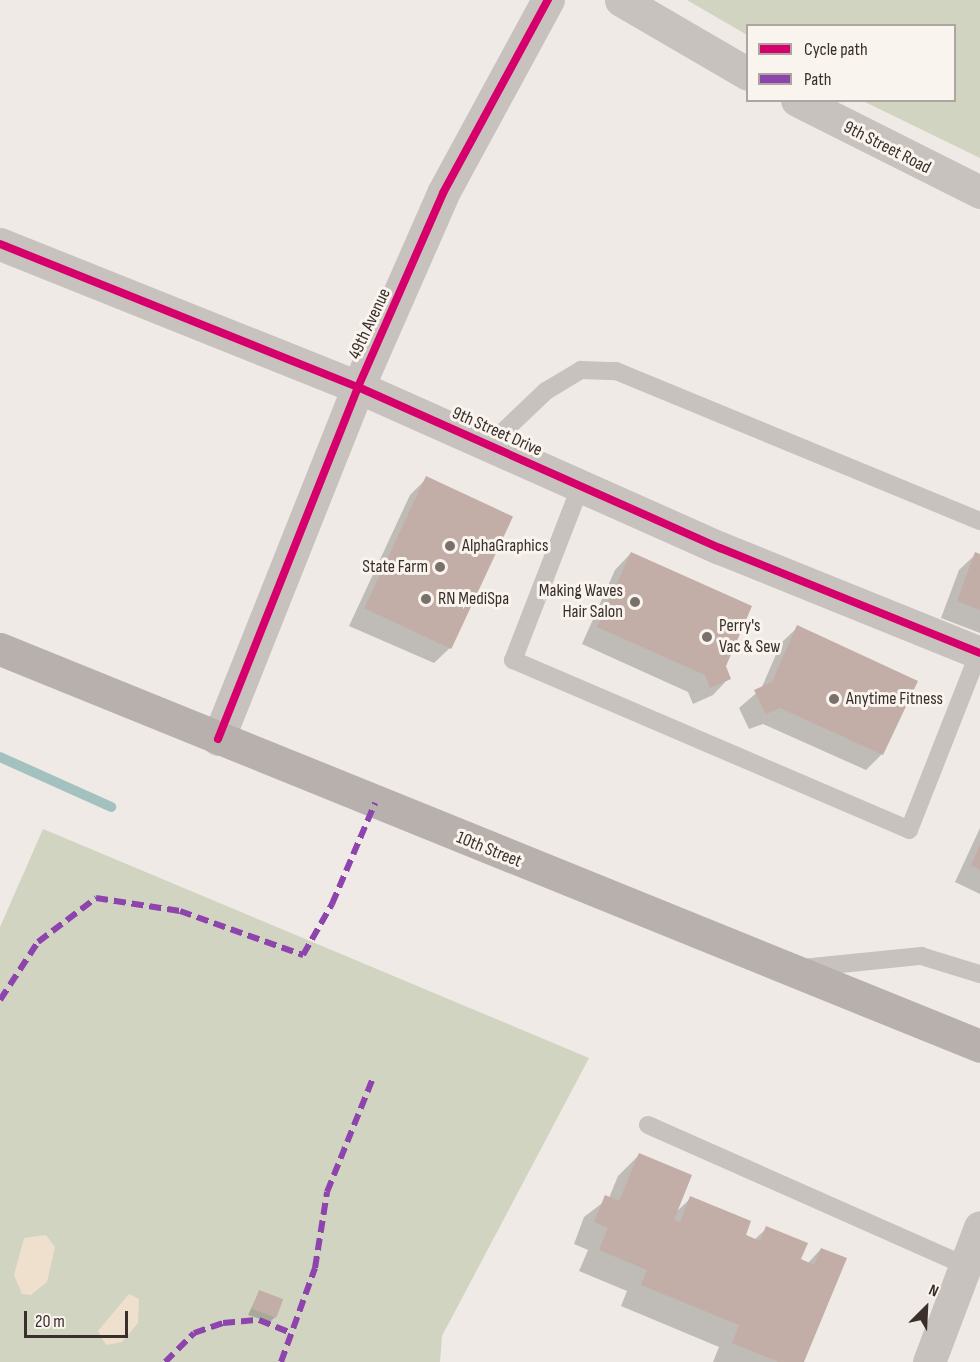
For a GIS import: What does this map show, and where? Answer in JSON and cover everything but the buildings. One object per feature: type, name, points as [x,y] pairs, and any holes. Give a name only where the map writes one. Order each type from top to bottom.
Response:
[{"type":"main road","name":"10th Street","points":[[0,649],[980,1046]]},
{"type":"street","name":"49th Avenue","points":[[218,739],[358,387],[443,193],[548,0]]},
{"type":"street","points":[[621,0],[746,73]]},
{"type":"street","name":"9th Street Road","points":[[800,102],[980,192]]},
{"type":"street","name":"9th Street Drive","points":[[0,244],[358,387],[489,446],[979,652]]},
{"type":"street","points":[[929,1362],[968,1267],[980,1227]]},
{"type":"lane","points":[[489,446],[546,391],[581,369],[616,371],[980,521]]},
{"type":"lane","points":[[581,485],[513,660],[909,830],[979,652]]},
{"type":"lane","points":[[792,969],[921,956],[980,974]]},
{"type":"lane","points":[[648,1125],[968,1267]]},
{"type":"green space","points":[[687,0],[980,0],[980,158],[865,102],[956,102],[956,24],[746,24],[746,34]]},
{"type":"green space","points":[[43,829],[589,1058],[442,1336],[440,1362],[0,1362],[0,927]]},
{"type":"sand","points":[[46,1235],[55,1247],[47,1282],[31,1295],[22,1294],[14,1275],[24,1238]]},
{"type":"sand","points":[[129,1294],[139,1299],[138,1323],[122,1342],[106,1345],[98,1331]]},
{"type":"waterway","points":[[0,757],[111,807]]},
{"type":"marked path","points":[[0,1000],[38,942],[96,898],[180,911],[303,955],[332,904],[375,803]]},
{"type":"marked path","points":[[281,1362],[315,1268],[327,1192],[373,1078]]},
{"type":"marked path","points":[[165,1362],[194,1333],[223,1323],[259,1320],[288,1332]]},
{"type":"cycle path","points":[[218,739],[358,387],[443,193],[548,0]]},
{"type":"cycle path","points":[[0,244],[358,387],[720,548],[980,653]]},
{"type":"place","name":"AlphaGraphics","points":[[450,546]]},
{"type":"place","name":"State Farm","points":[[440,567]]},
{"type":"place","name":"RN MediSpa","points":[[426,599]]},
{"type":"place","name":"Making Waves Hair Salon","points":[[635,602]]},
{"type":"place","name":"Perry's Vac & Sew","points":[[707,637]]},
{"type":"place","name":"Anytime Fitness","points":[[834,699]]}]
